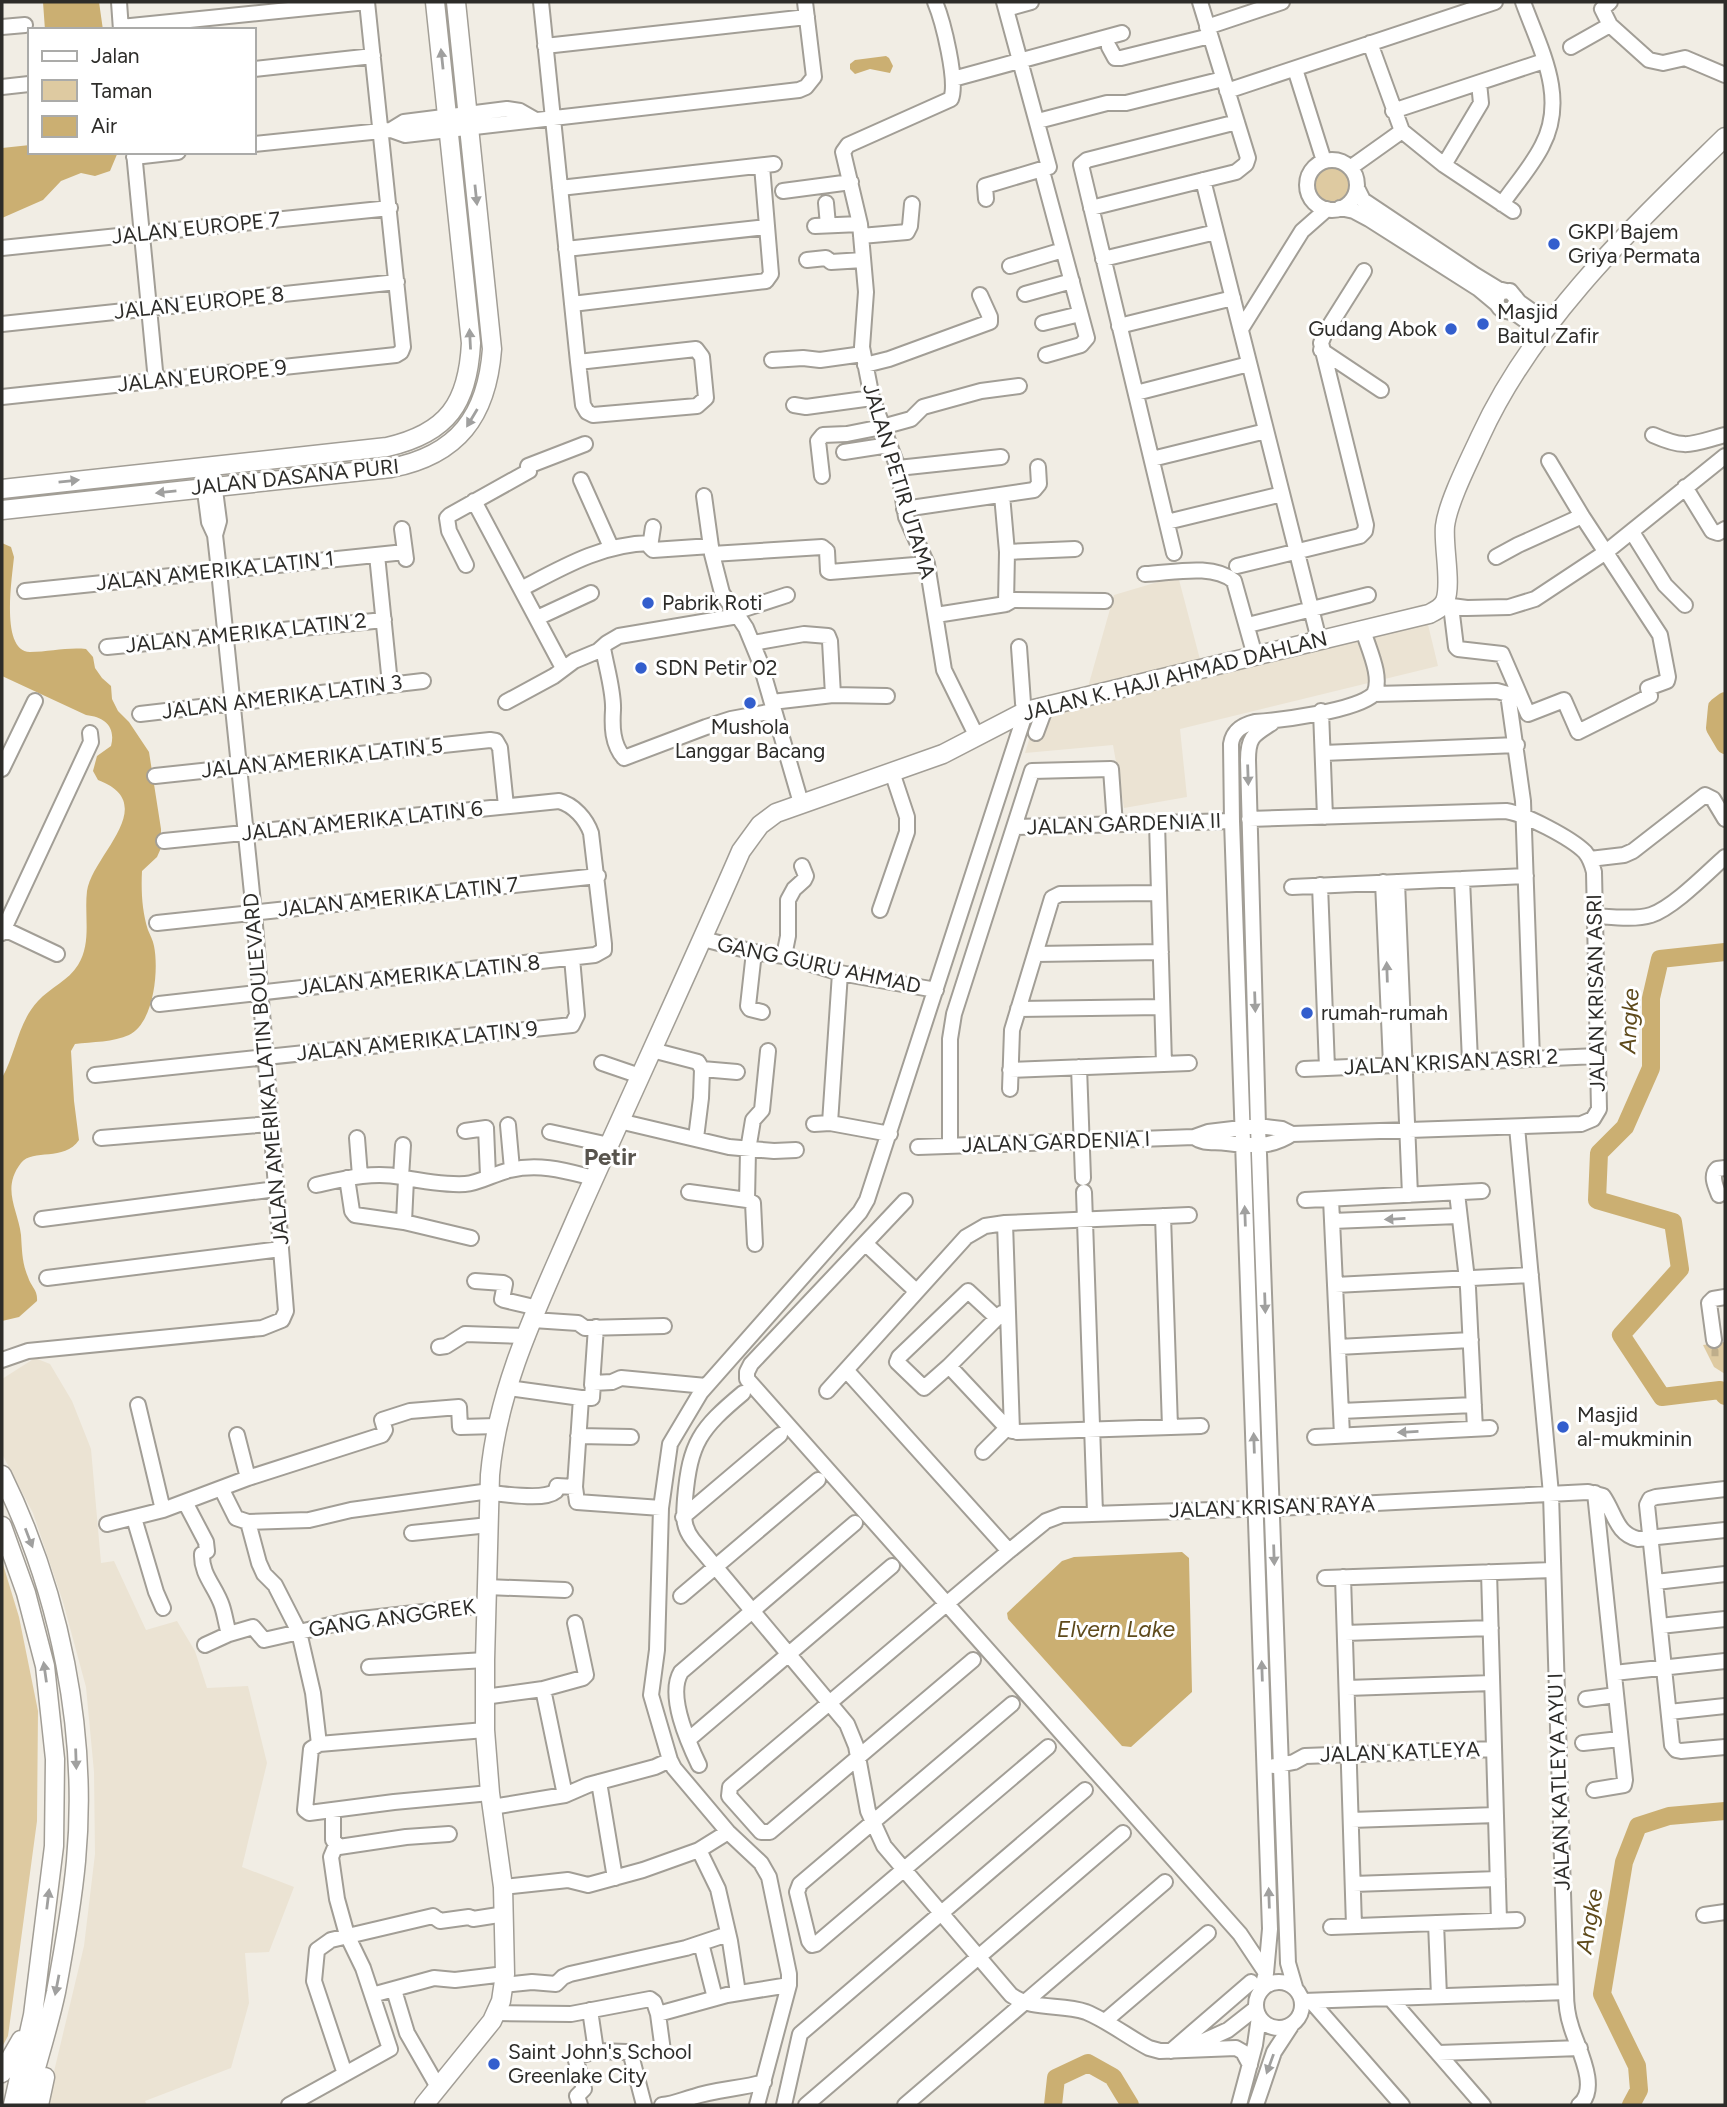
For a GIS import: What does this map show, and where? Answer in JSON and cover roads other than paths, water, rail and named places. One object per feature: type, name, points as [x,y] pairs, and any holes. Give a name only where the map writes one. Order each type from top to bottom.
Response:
[{"type":"main road","name":"JALAN DASANA PURI","points":[[2,489],[387,447],[412,442],[434,429],[462,397],[470,372],[471,343],[435,2]]},
{"type":"main road","name":"JALAN DASANA PURI","points":[[2,510],[409,465],[440,450],[464,432],[486,391],[492,349],[456,2]]},
{"type":"main road","points":[[1447,605],[1444,534],[1448,512],[1481,435],[1520,366],[1545,327],[1620,244],[1725,137]]},
{"type":"main road","name":"JALAN K. HAJI AHMAD DAHLAN","points":[[424,2105],[497,2013],[505,1979],[503,1887],[491,1800],[484,1697],[490,1492],[493,1442],[497,1426],[533,1321],[594,1178],[741,851],[753,833],[776,813],[943,754],[1035,709],[1317,634],[1363,630],[1429,614],[1447,605]]},
{"type":"main road","points":[[2,1475],[23,1522],[46,1586],[64,1658],[75,1732],[76,1859],[59,1972],[26,2105]]},
{"type":"main road","points":[[2,1526],[26,1593],[45,1667],[55,1759],[54,1846],[33,2015],[13,2105]]},
{"type":"main road","points":[[2,2073],[33,2015]]},
{"type":"main road","points":[[38,2105],[48,2065],[43,2043]]},
{"type":"street","points":[[119,2],[121,28]]},
{"type":"street","points":[[130,28],[367,2],[373,56],[387,130],[390,208],[397,282]]},
{"type":"street","points":[[541,2],[566,249],[578,362],[583,405],[589,414],[697,406],[704,402],[706,394],[702,356],[692,349],[578,362]]},
{"type":"street","points":[[256,144],[387,130],[405,135],[469,120],[534,119],[799,90],[806,87],[814,77],[805,2]]},
{"type":"street","points":[[934,2],[943,24],[953,79],[1122,33]]},
{"type":"street","points":[[986,200],[985,186],[1042,171],[1047,169],[1049,164],[1005,5],[1031,2]]},
{"type":"street","points":[[1091,208],[1236,172],[1247,164],[1248,158],[1199,2]]},
{"type":"street","points":[[1109,47],[1115,58],[1121,58],[1209,32],[1282,2]]},
{"type":"street","points":[[1038,121],[1107,103],[1126,103],[1295,69],[1495,2]]},
{"type":"street","points":[[1370,43],[1402,131],[1444,165],[1508,207],[1542,146],[1555,104],[1552,83],[1523,2]]},
{"type":"street","points":[[1611,2],[1602,9],[1610,25],[1654,63],[1685,58],[1725,75]]},
{"type":"street","points":[[545,46],[807,17]]},
{"type":"street","points":[[2,27],[25,25]]},
{"type":"street","points":[[1571,47],[1610,25]]},
{"type":"street","points":[[256,69],[373,56]]},
{"type":"street","points":[[1393,111],[1544,61]]},
{"type":"street","points":[[1295,69],[1324,161]]},
{"type":"street","name":"JALAN PETIR UTAMA","points":[[953,79],[951,99],[844,147],[843,157],[861,230],[866,303],[862,339],[872,398],[898,468],[904,509],[928,564],[944,670],[977,737]]},
{"type":"street","points":[[1444,165],[1481,103],[1479,83]]},
{"type":"street","points":[[2,87],[28,84]]},
{"type":"street","points":[[1174,553],[1081,169],[1083,162],[1237,122]]},
{"type":"street","points":[[1350,167],[1402,131]]},
{"type":"street","points":[[134,155],[156,381]]},
{"type":"street","points":[[1373,214],[1357,188],[1350,167],[1341,161],[1324,161],[1314,167],[1308,177],[1307,189],[1311,200],[1318,206],[1373,214],[1497,289],[1515,306],[1545,327]]},
{"type":"street","points":[[560,188],[768,165],[767,227],[771,274],[763,282],[572,304]]},
{"type":"street","points":[[1042,171],[1087,338],[1085,343],[1046,355]]},
{"type":"street","points":[[1203,180],[1317,634]]},
{"type":"street","points":[[783,191],[851,182]]},
{"type":"street","points":[[1302,231],[1351,200],[1357,188]]},
{"type":"street","points":[[1241,329],[1302,231],[1311,200]]},
{"type":"street","points":[[826,204],[822,226],[908,232],[912,204]]},
{"type":"street","name":"JALAN EUROPE 7","points":[[2,248],[390,208]]},
{"type":"street","points":[[566,249],[767,227]]},
{"type":"street","points":[[1103,259],[1216,232]]},
{"type":"street","points":[[1010,266],[1063,250]]},
{"type":"street","points":[[807,260],[863,260]]},
{"type":"street","points":[[1237,566],[1360,536],[1365,531],[1366,525],[1321,350],[1325,333],[1364,271]]},
{"type":"street","points":[[1025,294],[1072,281]]},
{"type":"street","name":"JALAN EUROPE 8","points":[[2,324],[397,282]]},
{"type":"street","name":"JALAN EUROPE 9","points":[[2,397],[396,355],[401,352],[403,346],[397,282]]},
{"type":"street","points":[[772,360],[889,359],[990,322],[980,295]]},
{"type":"street","points":[[1119,326],[1233,298]]},
{"type":"street","points":[[1043,323],[1080,314]]},
{"type":"street","points":[[1321,350],[1381,390]]},
{"type":"street","points":[[1136,393],[1249,364]]},
{"type":"street","points":[[822,476],[818,442],[820,436],[882,427],[911,419],[923,407],[981,391],[1019,386]]},
{"type":"street","points":[[794,405],[806,407],[872,398]]},
{"type":"street","points":[[1152,459],[1266,431]]},
{"type":"street","points":[[1653,435],[1674,444],[1686,445],[1725,435]]},
{"type":"street","points":[[466,565],[447,522],[450,515],[530,471],[528,466],[585,444]]},
{"type":"street","points":[[844,452],[889,445]]},
{"type":"street","points":[[1549,461],[1582,516],[1606,552],[1652,625],[1660,635],[1668,677],[1667,681],[1648,688],[1650,696],[1578,732],[1563,700],[1528,714],[1502,654],[1455,647],[1447,605],[1496,608],[1521,605],[1547,592],[1606,552],[1633,532],[1725,456]]},
{"type":"street","points":[[898,468],[1001,457]]},
{"type":"street","name":"JALAN AMERIKA LATIN BOULEVARD","points":[[2,1360],[28,1351],[262,1328],[282,1320],[286,1311],[254,912],[215,535],[219,521],[207,467]]},
{"type":"street","points":[[904,509],[1037,489],[1040,484],[1038,467]]},
{"type":"street","points":[[580,481],[611,547]]},
{"type":"street","points":[[1685,487],[1715,533],[1725,529]]},
{"type":"street","points":[[1167,522],[1282,494]]},
{"type":"street","points":[[1002,495],[1007,552],[1006,604]]},
{"type":"street","points":[[704,496],[711,550],[722,593],[753,643],[802,803]]},
{"type":"street","points":[[474,501],[563,668]]},
{"type":"street","points":[[1496,557],[1582,516]]},
{"type":"street","points":[[653,527],[650,547],[653,550],[821,547],[827,551],[830,572],[928,564]]},
{"type":"street","name":"JALAN AMERIKA LATIN 1","points":[[25,591],[377,555],[405,556],[402,529]]},
{"type":"street","points":[[1633,532],[1665,585],[1685,605]]},
{"type":"street","points":[[521,589],[567,565],[611,547],[628,543],[650,543]]},
{"type":"street","points":[[1007,552],[1074,549]]},
{"type":"street","points":[[377,555],[390,684]]},
{"type":"street","points":[[1145,574],[1211,570],[1232,578],[1254,650]]},
{"type":"street","points":[[537,618],[591,593]]},
{"type":"street","points":[[506,702],[603,648],[619,636],[736,614],[787,594]]},
{"type":"street","points":[[1252,624],[1368,595]]},
{"type":"street","points":[[936,615],[1006,604],[1013,600],[1105,601]]},
{"type":"street","name":"JALAN AMERIKA LATIN 2","points":[[107,647],[384,620]]},
{"type":"street","points":[[1170,2052],[1256,1986],[1266,1973],[1270,1929],[1241,1126],[1232,737],[1246,725],[1361,703],[1374,694],[1377,679],[1363,630]]},
{"type":"street","points":[[753,643],[804,634],[828,636],[833,695]]},
{"type":"street","points":[[1019,646],[1023,703],[1035,709]]},
{"type":"street","points":[[603,648],[613,711],[611,724],[617,747],[624,758],[773,706],[833,695],[887,696]]},
{"type":"street","name":"JALAN AMERIKA LATIN 3","points":[[141,714],[423,681]]},
{"type":"street","points":[[1374,694],[1504,691],[1511,700],[1524,816],[1532,1059]]},
{"type":"street","points":[[2,769],[35,701]]},
{"type":"street","points":[[1035,709],[1036,733]]},
{"type":"street","points":[[757,2105],[789,1985],[789,1974],[769,1877],[761,1863],[728,1832],[670,1760],[651,1695],[657,1650],[661,1508],[667,1451],[706,1386],[864,1206],[936,990],[1035,709]]},
{"type":"street","points":[[1321,712],[1325,817]]},
{"type":"street","points":[[1276,720],[1249,741],[1250,820],[1258,1126],[1288,1963],[1295,1987]]},
{"type":"street","points":[[57,954],[2,930],[91,742],[90,733]]},
{"type":"street","name":"JALAN AMERIKA LATIN 5","points":[[155,776],[490,740],[496,741],[500,748],[506,806]]},
{"type":"street","points":[[1323,753],[1517,745]]},
{"type":"street","points":[[950,1146],[952,1027],[1031,773],[1034,770],[1111,769],[1115,824]]},
{"type":"street","points":[[880,910],[907,832],[906,817],[892,772]]},
{"type":"street","points":[[1250,820],[1506,811],[1524,816],[1579,847],[1590,859],[1633,851],[1705,795],[1713,799],[1725,819]]},
{"type":"street","name":"JALAN AMERIKA LATIN 6","points":[[164,841],[559,801],[570,804],[588,825],[598,876]]},
{"type":"street","points":[[1244,808],[1250,820],[1245,833],[1238,834],[1233,821],[1244,808]]},
{"type":"street","name":"JALAN GARDENIA II","points":[[1015,827],[1233,821]]},
{"type":"street","points":[[1157,823],[1164,1064]]},
{"type":"street","points":[[1596,916],[1653,915],[1669,905],[1725,857]]},
{"type":"street","name":"JALAN KRISAN ASRI","points":[[1517,1127],[1581,1124],[1593,1119],[1599,1109],[1596,916],[1594,872],[1590,859]]},
{"type":"street","points":[[783,956],[788,936],[788,900],[806,876],[802,866]]},
{"type":"street","name":"JALAN AMERIKA LATIN 7","points":[[157,923],[598,876]]},
{"type":"street","name":"JALAN AMERIKA LATIN 8","points":[[159,1004],[595,955],[604,950],[598,876]]},
{"type":"street","points":[[1292,887],[1526,876]]},
{"type":"street","points":[[1462,879],[1470,1061]]},
{"type":"street","points":[[1390,882],[1398,1065],[1408,1130],[1410,1195]]},
{"type":"street","points":[[1320,885],[1327,1068]]},
{"type":"street","points":[[1010,1089],[1012,1030],[1052,898],[1055,895],[1159,893]]},
{"type":"street","name":"GANG GURU AHMAD","points":[[703,939],[754,952],[783,956],[840,973],[936,990]]},
{"type":"street","points":[[754,952],[748,1006],[762,1012]]},
{"type":"street","points":[[1036,954],[1161,952]]},
{"type":"street","name":"JALAN AMERIKA LATIN 9","points":[[95,1075],[572,1025],[578,1015],[572,958]]},
{"type":"street","points":[[830,1123],[840,973]]},
{"type":"street","points":[[1018,1009],[1162,1007]]},
{"type":"street","points":[[652,1050],[698,1062],[702,1069],[696,1138]]},
{"type":"street","points":[[747,1200],[748,1150],[753,1120],[762,1110],[768,1051]]},
{"type":"street","name":"JALAN KRISAN ASRI 2","points":[[1304,1069],[1598,1056]]},
{"type":"street","points":[[602,1063],[640,1076]]},
{"type":"street","points":[[1010,1070],[1189,1063]]},
{"type":"street","points":[[1079,1068],[1095,1513]]},
{"type":"street","points":[[702,1069],[737,1072]]},
{"type":"street","points":[[619,1121],[748,1150],[796,1150]]},
{"type":"street","points":[[814,1124],[830,1123],[890,1134]]},
{"type":"street","points":[[101,1138],[270,1124]]},
{"type":"street","points":[[508,1125],[512,1169]]},
{"type":"street","name":"JALAN GARDENIA I","points":[[918,1147],[1194,1137],[1207,1143],[1241,1126],[1282,1129],[1292,1134],[1282,1141],[1259,1146],[1242,1146],[1225,1136]]},
{"type":"street","points":[[1292,1134],[1517,1127],[1551,1494]]},
{"type":"street","points":[[465,1131],[486,1128],[488,1176]]},
{"type":"street","points":[[550,1132],[609,1145]]},
{"type":"street","points":[[356,1138],[352,1211],[355,1215],[404,1222],[471,1238]]},
{"type":"street","points":[[402,1145],[404,1222]]},
{"type":"street","points":[[316,1185],[354,1177],[404,1178],[462,1184],[480,1181],[512,1169],[544,1166],[594,1178]]},
{"type":"street","points":[[1719,1195],[1714,1173],[1718,1168],[1725,1168]]},
{"type":"street","points":[[42,1219],[276,1189]]},
{"type":"street","points":[[1306,1200],[1482,1191]]},
{"type":"street","points":[[689,1192],[753,1203],[755,1244]]},
{"type":"street","points":[[1315,1437],[1483,1428],[1474,1405],[1467,1278],[1457,1193]]},
{"type":"street","points":[[1331,1199],[1342,1435]]},
{"type":"street","points":[[905,1201],[751,1364],[747,1380],[1240,1934],[1266,1973]]},
{"type":"street","points":[[827,1391],[972,1231],[1005,1223],[1189,1215]]},
{"type":"street","points":[[1163,1216],[1170,1427]]},
{"type":"street","points":[[1332,1222],[1458,1216]]},
{"type":"street","points":[[1005,1223],[1010,1430]]},
{"type":"street","points":[[866,1244],[916,1292]]},
{"type":"street","points":[[47,1278],[281,1249]]},
{"type":"street","points":[[1335,1285],[1531,1275]]},
{"type":"street","points":[[475,1281],[505,1284],[504,1300],[533,1321]]},
{"type":"street","points":[[997,1318],[968,1291],[899,1357],[897,1362],[924,1388],[949,1366],[997,1318],[1009,1306]]},
{"type":"street","points":[[1714,1340],[1709,1303],[1713,1298],[1725,1297]]},
{"type":"street","points":[[439,1347],[446,1346],[465,1334],[533,1321],[578,1323],[583,1327],[664,1326]]},
{"type":"street","points":[[508,1388],[592,1398],[596,1327]]},
{"type":"street","points":[[1338,1347],[1471,1340]]},
{"type":"street","points":[[949,1366],[1010,1430]]},
{"type":"street","points":[[846,1370],[1009,1551]]},
{"type":"street","points":[[592,1385],[621,1378],[706,1386]]},
{"type":"street","points":[[743,1393],[713,1418],[694,1447],[688,1471],[684,1517],[687,1532],[831,1703],[852,1734],[872,1824],[884,1846],[1011,1995],[1024,2003],[1086,2012],[1149,2048],[1170,2052],[1236,2048],[1243,2052],[1250,2065]]},
{"type":"street","points":[[581,1398],[575,1487],[577,1502],[661,1508]]},
{"type":"street","points":[[138,1405],[163,1510]]},
{"type":"street","points":[[1341,1412],[1474,1405]]},
{"type":"street","points":[[107,1524],[163,1510],[248,1478],[382,1434],[385,1430],[382,1420],[410,1411],[459,1407],[460,1427],[497,1426]]},
{"type":"street","points":[[983,1452],[1010,1430],[1201,1426]]},
{"type":"street","points":[[237,1435],[248,1478]]},
{"type":"street","points":[[684,1517],[779,1435]]},
{"type":"street","points":[[578,1436],[631,1437]]},
{"type":"street","points":[[681,1596],[818,1480]]},
{"type":"street","points":[[222,1490],[236,1518],[248,1522],[309,1520],[351,1510],[490,1492],[542,1496],[556,1492],[557,1486],[575,1487]]},
{"type":"street","points":[[1725,1489],[1656,1497],[1650,1499],[1647,1505],[1672,1745],[1676,1750],[1725,1747]]},
{"type":"street","points":[[1594,1790],[1624,1784],[1595,1493],[1603,1496],[1619,1527],[1630,1537],[1651,1538],[1725,1530]]},
{"type":"street","name":"JALAN KRISAN RAYA","points":[[858,1758],[770,1832],[761,1832],[729,1796],[730,1787],[1009,1551],[1054,1518],[1095,1513],[1256,1509],[1595,1493]]},
{"type":"street","name":"JALAN KATLEYA AYU I","points":[[1551,1494],[1566,1992],[1569,2022],[1586,2064],[1587,2094],[1585,2101],[1579,2105]]},
{"type":"street","points":[[185,1502],[206,1542],[207,1551],[202,1554],[202,1563],[206,1577],[223,1607],[229,1634],[205,1645]]},
{"type":"street","points":[[134,1518],[163,1608]]},
{"type":"street","points":[[248,1522],[264,1574],[275,1585],[299,1632],[313,1693],[319,1744]]},
{"type":"street","points":[[699,1765],[688,1740],[674,1692],[681,1672],[855,1523]]},
{"type":"street","points":[[412,1534],[489,1525]]},
{"type":"street","points":[[688,1740],[892,1566]]},
{"type":"street","points":[[1325,1578],[1553,1570]]},
{"type":"street","points":[[1489,1572],[1499,1921]]},
{"type":"street","points":[[1656,1582],[1725,1574]]},
{"type":"street","points":[[1343,1577],[1354,1926]]},
{"type":"street","points":[[487,1587],[565,1590]]},
{"type":"street","name":"GANG ANGGREK","points":[[229,1634],[253,1626],[264,1640],[352,1620],[486,1605]]},
{"type":"street","points":[[1660,1626],[1725,1619]]},
{"type":"street","points":[[484,1697],[543,1689],[580,1680],[586,1675],[575,1623]]},
{"type":"street","points":[[1345,1633],[1491,1628]]},
{"type":"street","points":[[369,1667],[485,1660]]},
{"type":"street","points":[[858,1758],[973,1660]]},
{"type":"street","points":[[1614,1673],[1725,1661]]},
{"type":"street","points":[[1347,1688],[1492,1682]]},
{"type":"street","points":[[543,1689],[565,1795]]},
{"type":"street","points":[[1586,1699],[1616,1695]]},
{"type":"street","points":[[1012,1704],[797,1888],[808,1941],[812,1945],[816,1944],[1048,1747]]},
{"type":"street","points":[[1669,1712],[1725,1706]]},
{"type":"street","points":[[485,1730],[319,1744],[311,1749],[305,1810],[309,1814],[394,1802],[565,1795],[670,1760]]},
{"type":"street","points":[[1583,1743],[1620,1739]]},
{"type":"street","name":"JALAN KATLEYA","points":[[1265,1749],[1282,1748],[1306,1756]]},
{"type":"street","name":"JALAN KATLEYA","points":[[1266,1767],[1282,1766],[1306,1756],[1494,1749]]},
{"type":"street","points":[[599,1782],[615,1878]]},
{"type":"street","points":[[784,2105],[803,2031],[1085,1790]]},
{"type":"street","points":[[333,1811],[333,1840],[336,1845],[344,1847],[406,1837],[449,1834]]},
{"type":"street","points":[[1351,1820],[1496,1815]]},
{"type":"street","points":[[503,1887],[568,1880],[588,1885],[699,1850],[728,1832]]},
{"type":"street","points":[[806,2105],[1123,1833]]},
{"type":"street","points":[[289,2105],[390,2049],[372,1995],[347,1936],[337,1899],[331,1857],[336,1845]]},
{"type":"street","points":[[699,1850],[719,1889],[738,1993]]},
{"type":"street","points":[[1353,1884],[1498,1879]]},
{"type":"street","points":[[905,2105],[1165,1882]]},
{"type":"street","points":[[1704,1915],[1725,1912]]},
{"type":"street","points":[[345,2074],[314,1981],[317,1950],[331,1940],[433,1916],[439,1921],[505,1914]]},
{"type":"street","points":[[1331,1927],[1517,1920]]},
{"type":"street","points":[[1436,1923],[1439,1996]]},
{"type":"street","points":[[1240,1934],[1256,1936],[1270,1929]]},
{"type":"street","points":[[1105,2021],[1208,1933]]},
{"type":"street","points":[[372,1995],[434,1978],[505,1979],[556,1984],[563,1977],[584,1970],[701,1943],[728,1934]]},
{"type":"street","points":[[701,1943],[715,1998]]},
{"type":"street","points":[[1256,1986],[1274,1982],[1289,1983],[1295,1987],[1402,2105]]},
{"type":"street","points":[[658,2014],[715,1998],[789,1985]]},
{"type":"street","points":[[1239,2105],[1250,2065],[1257,2012],[1256,1986]]},
{"type":"street","points":[[394,1990],[407,2033],[438,2087]]},
{"type":"street","points":[[1307,2001],[1566,1992]]},
{"type":"street","points":[[1390,1998],[1483,2105]]},
{"type":"street","points":[[497,2013],[572,2014],[650,1999],[654,2002],[658,2014],[663,2051]]},
{"type":"street","points":[[1256,2105],[1274,2052],[1301,2015],[1307,2001]]},
{"type":"street","points":[[590,2010],[596,2051]]},
{"type":"street","points":[[1257,2012],[1273,2028],[1291,2026]]},
{"type":"street","points":[[1185,2049],[1228,2030],[1257,2012]]},
{"type":"street","points":[[1438,2053],[1580,2048]]},
{"type":"street","points":[[580,2105],[577,2096],[584,2090],[575,2057],[596,2051],[627,2052],[631,2055],[644,2105]]},
{"type":"street","points":[[662,2105],[681,2103],[694,2096],[740,2089],[764,2082]]},
{"type":"water","points":[[43,2],[99,2],[103,28],[45,28]]},
{"type":"water","points":[[886,56],[893,66],[890,73],[870,69],[855,74],[850,69],[850,64],[855,60]]},
{"type":"water","points":[[28,145],[28,154],[117,154],[110,171],[95,176],[81,173],[61,181],[43,200],[2,218],[2,148]]},
{"type":"water","points":[[2,543],[11,547],[14,557],[10,596],[11,627],[21,649],[30,652],[86,649],[93,657],[95,668],[111,686],[112,699],[118,711],[129,722],[149,752],[161,829],[161,848],[157,857],[142,871],[143,908],[154,944],[156,968],[149,1008],[137,1029],[129,1035],[75,1044],[71,1051],[79,1140],[65,1151],[26,1159],[15,1172],[12,1199],[25,1267],[37,1301],[19,1317],[2,1321],[2,1078],[31,1009],[70,975],[82,956],[86,938],[87,891],[118,831],[124,816],[124,802],[116,790],[98,780],[93,771],[97,756],[111,746],[112,733],[108,724],[2,676]]},
{"type":"water","name":"Elvern Lake","points":[[1182,1552],[1189,1558],[1192,1692],[1131,1747],[1122,1746],[1008,1619],[1007,1613],[1062,1561],[1074,1557]]},
{"type":"waterway","name":"Angke","points":[[1725,701],[1717,707],[1715,728],[1725,745]]},
{"type":"waterway","name":"Angke","points":[[1725,952],[1660,959],[1651,998],[1651,1068],[1625,1127],[1599,1153],[1597,1200],[1673,1222],[1680,1269],[1621,1335],[1662,1397],[1720,1390],[1725,1396]]},
{"type":"waterway","name":"Angke","points":[[1631,2105],[1639,2090],[1637,2066],[1602,1994],[1624,1862],[1638,1826],[1669,1816],[1725,1811]]},
{"type":"waterway","name":"Angke","points":[[1053,2105],[1056,2078],[1088,2063],[1113,2077],[1130,2105]]},
{"type":"place","name":"GKPI Bajem Griya Permata","points":[[1554,244]]},
{"type":"place","name":"Masjid Baitul Zafir","points":[[1483,324]]},
{"type":"place","name":"Gudang Abok","points":[[1451,329]]},
{"type":"place","name":"Pabrik Roti","points":[[648,603]]},
{"type":"place","name":"SDN Petir 02","points":[[641,668]]},
{"type":"place","name":"Mushola Langgar Bacang","points":[[750,703]]},
{"type":"place","name":"rumah-rumah","points":[[1307,1013]]},
{"type":"place","name":"Masjid al-mukminin","points":[[1563,1427]]},
{"type":"place","name":"Saint John's School Greenlake City","points":[[494,2064]]},
{"type":"district","name":"Petir","points":[[610,1157]]}]
